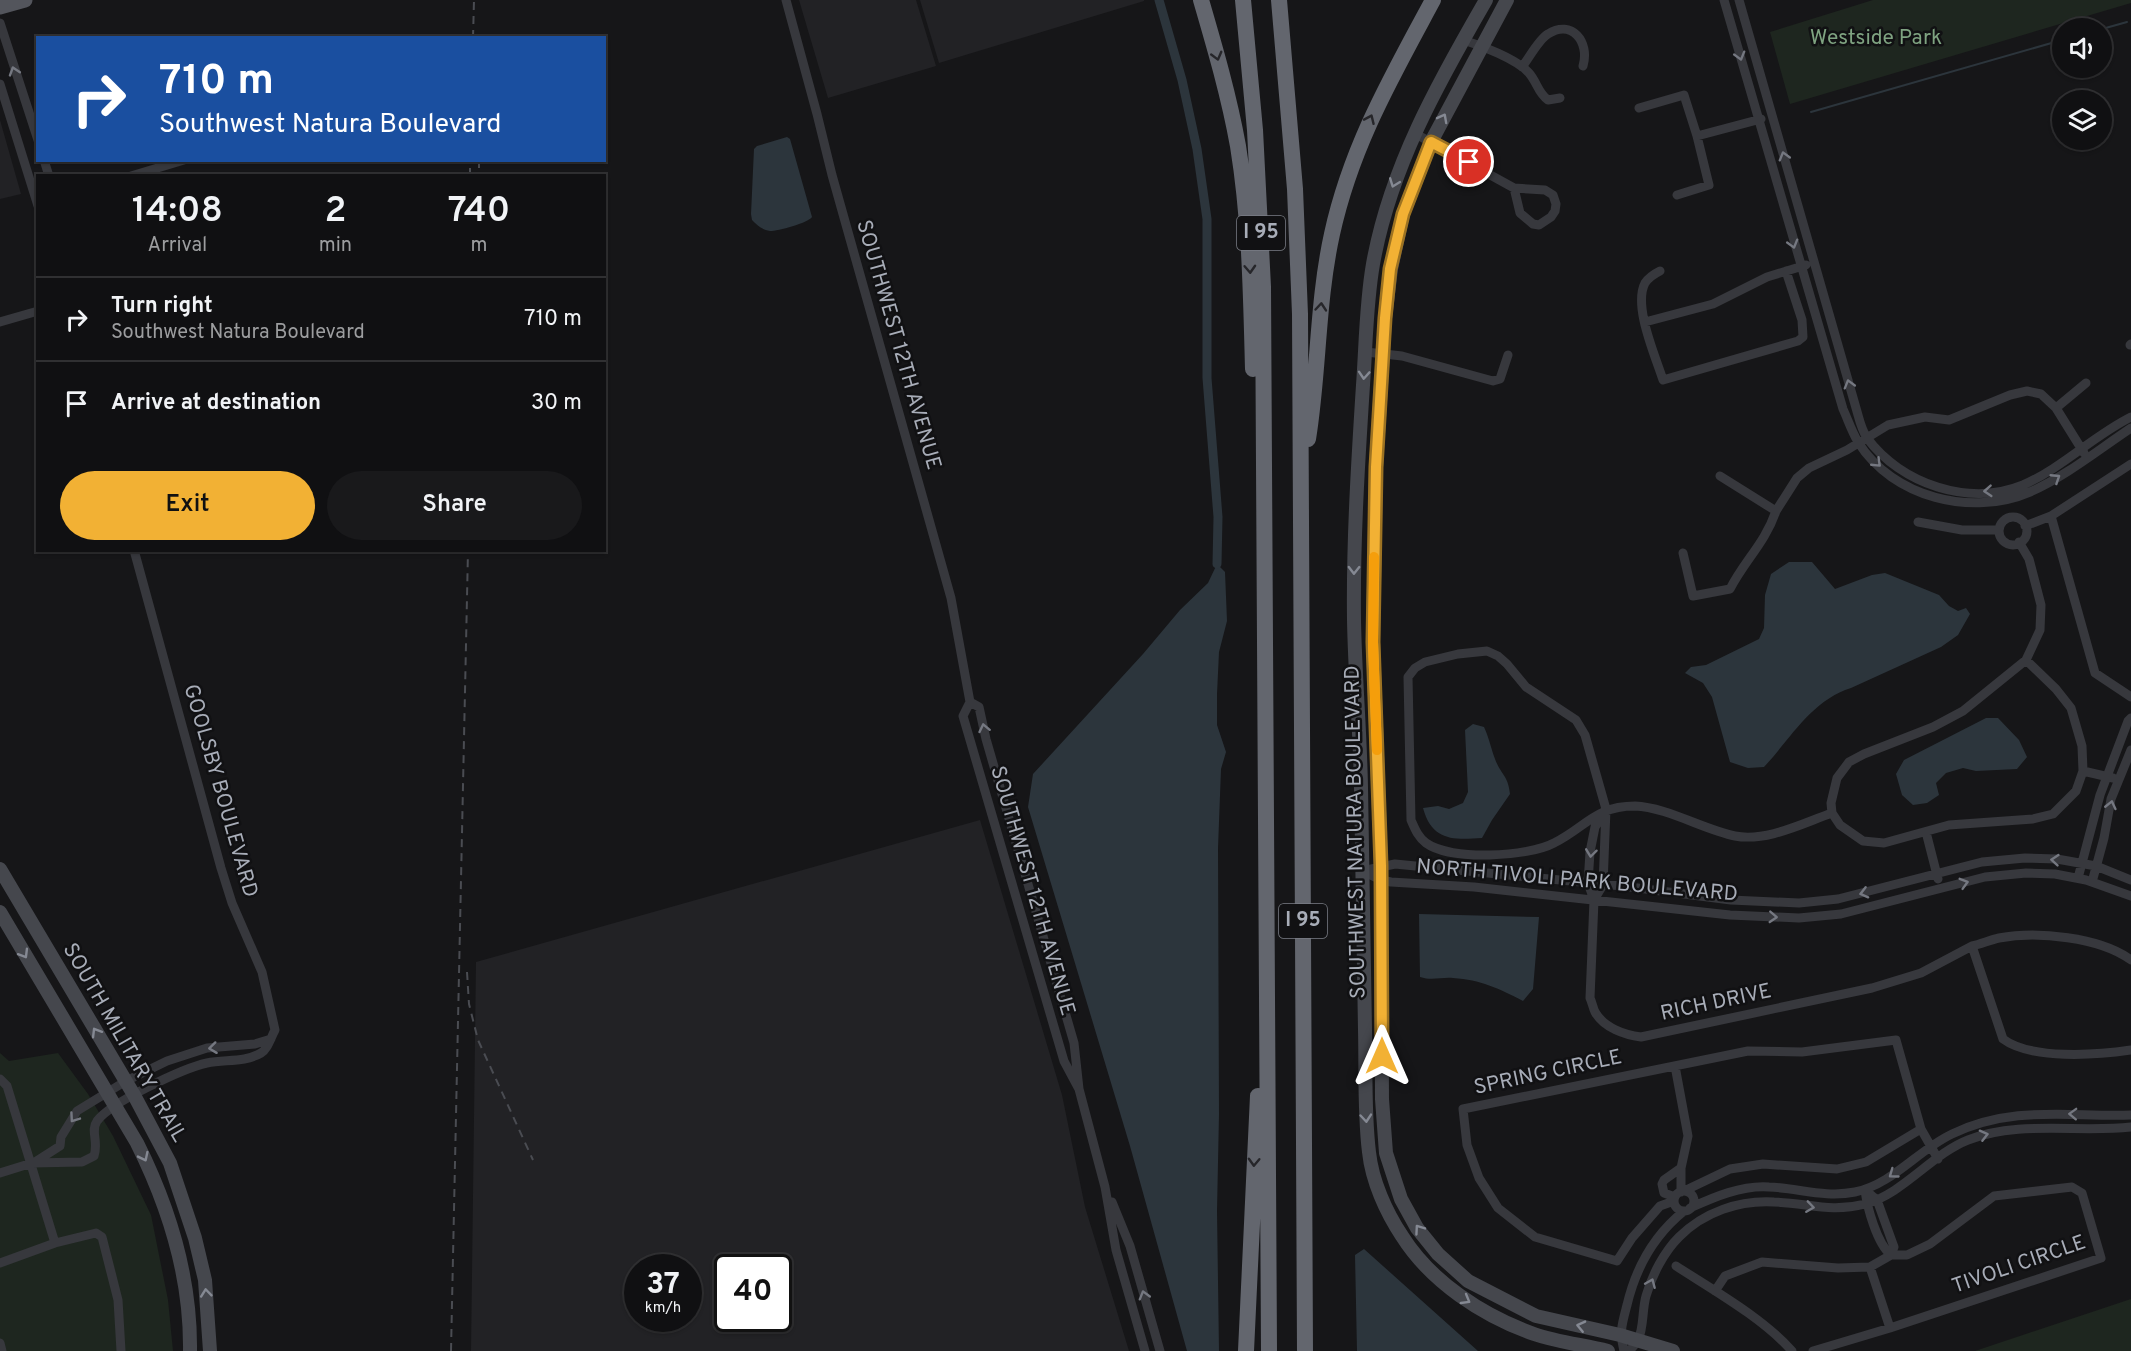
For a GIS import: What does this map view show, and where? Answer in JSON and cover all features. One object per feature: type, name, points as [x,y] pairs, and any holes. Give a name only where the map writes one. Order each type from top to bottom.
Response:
[{"type":"highway","points":[[1201,0],[1228,98],[1239,156],[1248,246],[1254,413],[1265,466]]},
{"type":"highway","name":"I 95","points":[[1243,0],[1255,119],[1261,224],[1265,466],[1269,1351]]},
{"type":"highway","points":[[1253,0],[1269,176],[1274,324],[1280,1351]]},
{"type":"highway","points":[[1269,0],[1282,142],[1289,284],[1295,1351]]},
{"type":"highway","name":"I 95","points":[[1279,0],[1295,189],[1299,304],[1305,1351]]},
{"type":"highway","points":[[1300,490],[1315,396],[1325,272],[1337,215],[1348,176],[1368,123],[1433,0]]},
{"type":"highway","points":[[1246,1351],[1256,1107],[1266,1041]]},
{"type":"main road","points":[[0,7],[25,0]]},
{"type":"street","name":"SOUTHWEST 12TH AVENUE","points":[[786,0],[841,208],[951,598],[970,702],[963,716],[1064,1061],[1079,1089]]},
{"type":"street","name":"SOUTHWEST NATURA BOULEVARD","points":[[1486,0],[1414,133],[1386,204],[1366,310],[1366,352],[1358,465],[1354,576],[1362,871],[1365,1100],[1369,1156],[1385,1206],[1402,1237],[1425,1266],[1458,1295],[1534,1334],[1608,1351]]},
{"type":"street","name":"SOUTHWEST NATURA BOULEVARD","points":[[1508,0],[1431,142],[1403,214],[1390,269],[1376,467],[1373,642],[1381,873],[1382,1099],[1386,1153],[1401,1199],[1417,1228],[1438,1254],[1468,1281],[1536,1316],[1620,1335],[1630,1347],[1672,1351]]},
{"type":"street","points":[[1724,0],[1843,409],[1872,459],[1890,475],[1908,486],[1936,498],[1971,503],[2011,498],[2046,484],[2131,428]]},
{"type":"street","points":[[1739,0],[1856,408],[1863,440],[1902,471],[1921,482],[1955,492],[1974,492],[2012,488],[2039,477],[2131,417]]},
{"type":"street","points":[[0,23],[36,134]]},
{"type":"street","points":[[1522,67],[1544,36],[1561,29],[1571,31],[1579,37],[1585,47],[1586,55],[1583,66]]},
{"type":"street","points":[[1463,40],[1482,46],[1522,67],[1530,74],[1540,94],[1548,100],[1560,98]]},
{"type":"street","points":[[0,84],[36,200]]},
{"type":"street","points":[[1639,108],[1684,95],[1697,136],[1708,185],[1677,195]]},
{"type":"street","points":[[1697,136],[1772,115]]},
{"type":"street","points":[[1414,133],[1514,188],[1545,190],[1553,195],[1555,211],[1551,217],[1539,225],[1533,224],[1520,213],[1514,188]]},
{"type":"street","points":[[138,174],[177,162]]},
{"type":"street","points":[[1645,322],[1713,304],[1767,277],[1814,262]]},
{"type":"street","points":[[1660,271],[1646,280],[1640,299],[1663,380],[1798,341],[1803,337],[1804,330],[1786,271]]},
{"type":"street","points":[[0,322],[36,312]]},
{"type":"street","points":[[1366,352],[1402,356],[1493,381],[1500,380],[1508,355]]},
{"type":"street","points":[[2056,408],[2086,383]]},
{"type":"street","points":[[1683,552],[1693,596],[1730,589],[1769,531],[1776,511],[1797,478],[1809,468],[1888,425],[1925,417],[1949,420],[2010,395],[2027,391],[2041,394],[2056,408],[2087,457]]},
{"type":"street","points":[[2025,526],[2051,516],[2131,464]]},
{"type":"street","points":[[1720,476],[1776,511]]},
{"type":"street","points":[[1936,498],[1941,488]]},
{"type":"street","points":[[2051,516],[2095,673],[2131,697]]},
{"type":"street","points":[[2010,517],[2019,519],[2025,526],[2026,533],[2019,543],[2007,543],[2001,538],[1999,530],[2002,522],[2010,517]]},
{"type":"street","points":[[1918,522],[1962,530],[1999,530]]},
{"type":"street","points":[[2019,543],[2029,559],[2041,605],[2040,630],[2026,660],[1963,711],[1849,762],[1835,786],[1831,803],[1832,813],[1840,825],[1863,841],[1884,843],[1949,825],[2033,819],[2054,814],[2076,791],[2083,771],[2082,746],[2071,708],[2056,689],[2026,660]]},
{"type":"street","name":"GOOLSBY BOULEVARD","points":[[135,552],[230,895],[262,972],[275,1030],[271,1039]]},
{"type":"street","points":[[1603,885],[1606,809],[1588,742],[1576,720],[1526,687],[1498,656],[1487,651],[1458,654],[1425,662],[1415,668],[1408,677],[1411,820],[1417,834],[1426,843],[1442,850],[1486,855],[1522,854],[1554,844],[1606,809],[1637,806],[1736,836],[1756,837],[1832,813]]},
{"type":"street","name":"SOUTHWEST 12TH AVENUE","points":[[970,702],[980,707],[986,739],[1074,1043],[1079,1089],[1105,1187],[1116,1250],[1145,1351]]},
{"type":"street","points":[[2078,878],[2107,776],[2131,718]]},
{"type":"street","points":[[2091,882],[2104,838],[2111,799],[2131,750]]},
{"type":"street","points":[[2083,771],[2118,780]]},
{"type":"street","points":[[1594,900],[1588,884],[1595,827],[1606,809]]},
{"type":"street","points":[[1926,832],[1941,890]]},
{"type":"street","name":"NORTH TIVOLI PARK BOULEVARD","points":[[1381,873],[1393,864],[1743,900],[1799,903],[1838,900],[1982,862],[2025,858],[2057,859],[2096,866],[2131,880]]},
{"type":"street","name":"SOUTH MILITARY TRAIL","points":[[0,869],[134,1095],[170,1163],[195,1238],[205,1280],[210,1351]]},
{"type":"street","points":[[1457,886],[1458,870]]},
{"type":"street","name":"NORTH TIVOLI PARK BOULEVARD","points":[[1362,871],[1457,886],[1743,915],[1799,918],[1841,914],[1985,877],[2026,873],[2078,878],[2131,896]]},
{"type":"street","points":[[1521,892],[1523,877]]},
{"type":"street","name":"RICH DRIVE","points":[[1603,885],[1594,900],[1590,998],[1595,1013],[1626,1035],[1641,1037],[1872,988],[1921,972],[1972,946],[2000,938],[2062,937],[2096,945],[2131,960]]},
{"type":"street","points":[[1743,900],[1743,915]]},
{"type":"street","name":"SOUTH MILITARY TRAIL","points":[[0,912],[116,1106],[151,1171],[176,1243],[186,1292],[190,1351]]},
{"type":"street","points":[[1972,946],[2003,1039],[2013,1047],[2035,1052],[2070,1053],[2131,1050]]},
{"type":"street","points":[[69,1161],[60,1146],[62,1137],[76,1111],[107,1092],[167,1061],[207,1048],[255,1044],[271,1039]]},
{"type":"street","points":[[32,1163],[82,1162],[94,1156],[97,1146],[93,1129],[98,1120],[116,1106],[134,1095],[207,1063],[246,1059],[263,1052],[271,1039]]},
{"type":"street","name":"SPRING CIRCLE","points":[[1921,1129],[1866,1162],[1837,1169],[1763,1164],[1730,1169],[1660,1206],[1632,1238],[1617,1261],[1535,1237],[1497,1208],[1479,1178],[1467,1145],[1463,1109],[1748,1051],[1802,1052],[1896,1040],[1921,1129],[1938,1159]]},
{"type":"street","points":[[1675,1066],[1688,1136],[1676,1207],[1688,1209],[1696,1222]]},
{"type":"street","points":[[0,1079],[7,1086],[55,1243]]},
{"type":"street","points":[[1620,1335],[1630,1290],[1641,1262],[1661,1233],[1688,1209],[1721,1195],[1767,1186],[1812,1194],[1852,1193],[1865,1190],[1883,1181],[1954,1133],[1999,1117],[2034,1114],[2131,1114]]},
{"type":"street","points":[[1630,1347],[1659,1264],[1678,1238],[1696,1222],[1732,1206],[1774,1202],[1819,1208],[1845,1208],[1866,1204],[1877,1200],[1956,1146],[1987,1134],[2045,1129],[2131,1127]]},
{"type":"street","points":[[0,1173],[32,1163],[60,1146]]},
{"type":"street","points":[[1681,1168],[1662,1184],[1664,1193],[1690,1194],[1693,1199],[1688,1209]]},
{"type":"street","name":"SOUTHWEST 12TH AVENUE","points":[[1105,1187],[1130,1246],[1160,1351]]},
{"type":"street","name":"TIVOLI CIRCLE","points":[[1715,1291],[1725,1276],[1762,1262],[1839,1268],[1870,1267],[1891,1255],[1907,1255],[1930,1244],[1994,1196],[2072,1187],[2082,1193],[2101,1258],[1813,1351]]},
{"type":"street","points":[[1865,1190],[1877,1200],[1894,1247],[1891,1255],[1885,1249],[1866,1204],[1865,1190]]},
{"type":"street","points":[[0,1263],[55,1243],[96,1233],[102,1237],[118,1300],[121,1351]]},
{"type":"street","points":[[1676,1266],[1715,1291],[1784,1342],[1792,1351]]},
{"type":"street","points":[[1870,1267],[1890,1328]]},
{"type":"street","points":[[0,1343],[2,1351]]},
{"type":"shaded area","points":[[799,0],[916,0],[936,66],[828,98]]},
{"type":"shaded area","points":[[920,0],[1144,0],[1144,1],[939,63]]},
{"type":"shaded area","points":[[0,120],[21,194],[0,199]]},
{"type":"shaded area","points":[[787,137],[790,139],[812,217],[805,222],[770,231],[760,227],[752,220],[754,149]]},
{"type":"shaded area","points":[[1789,562],[1812,562],[1835,589],[1872,575],[1885,573],[1939,595],[1949,606],[1958,611],[1966,608],[1970,614],[1958,635],[1941,647],[1825,701],[1803,721],[1764,767],[1748,768],[1730,762],[1712,697],[1703,683],[1685,673],[1691,667],[1706,665],[1759,639],[1764,628],[1765,595],[1771,574]]},
{"type":"shaded area","points":[[1217,564],[1225,572],[1227,621],[1219,652],[1217,694],[1217,725],[1226,752],[1221,769],[1218,848],[1219,1351],[1187,1351],[1130,1146],[1028,807],[1033,774],[1143,654],[1180,610],[1208,583]]},
{"type":"shaded area","points":[[1986,718],[1998,718],[2019,740],[2027,757],[2017,769],[1976,771],[1963,768],[1946,773],[1936,783],[1939,795],[1927,803],[1913,805],[1902,795],[1896,774],[1904,760]]},
{"type":"shaded area","points":[[1473,724],[1484,727],[1497,764],[1508,783],[1510,794],[1482,838],[1453,838],[1438,833],[1432,827],[1423,808],[1438,806],[1449,809],[1463,803],[1468,792],[1465,730]]},
{"type":"shaded area","points":[[980,820],[1062,1095],[1085,1207],[1129,1351],[471,1351],[476,962]]},
{"type":"shaded area","points":[[1419,914],[1539,917],[1533,989],[1523,1001],[1481,983],[1453,978],[1420,977]]},
{"type":"shaded area","points":[[1364,1249],[1478,1351],[1357,1351],[1355,1255]]},
{"type":"green space","name":"Westside Park","points":[[1873,0],[2131,0],[2131,3],[2080,18],[2052,18],[2052,26],[1790,104],[1770,32]]},
{"type":"green space","points":[[0,1053],[9,1061],[58,1053],[88,1094],[113,1136],[151,1215],[168,1300],[173,1351],[0,1351]]},
{"type":"green space","points":[[2131,1299],[2131,1351],[1975,1351]]},
{"type":"waterway","points":[[1159,0],[1182,80],[1197,149],[1207,219],[1207,378],[1218,517],[1217,564]]},
{"type":"waterway","points":[[2112,26],[2127,22]]},
{"type":"waterway","points":[[1811,112],[2052,43]]},
{"type":"railway","points":[[473,36],[474,0]]},
{"type":"railway","points":[[470,162],[470,174]]},
{"type":"railway","points":[[479,162],[479,174]]},
{"type":"railway","points":[[451,1351],[468,552]]},
{"type":"railway","points":[[467,972],[469,1004],[478,1040],[533,1160]]},
{"type":"slow traffic","points":[[1374,557],[1373,642],[1377,750]]},
{"type":"route","points":[[1382,1056],[1381,866],[1373,642],[1376,467],[1385,318],[1390,269],[1403,214],[1431,142],[1469,162]]}]
